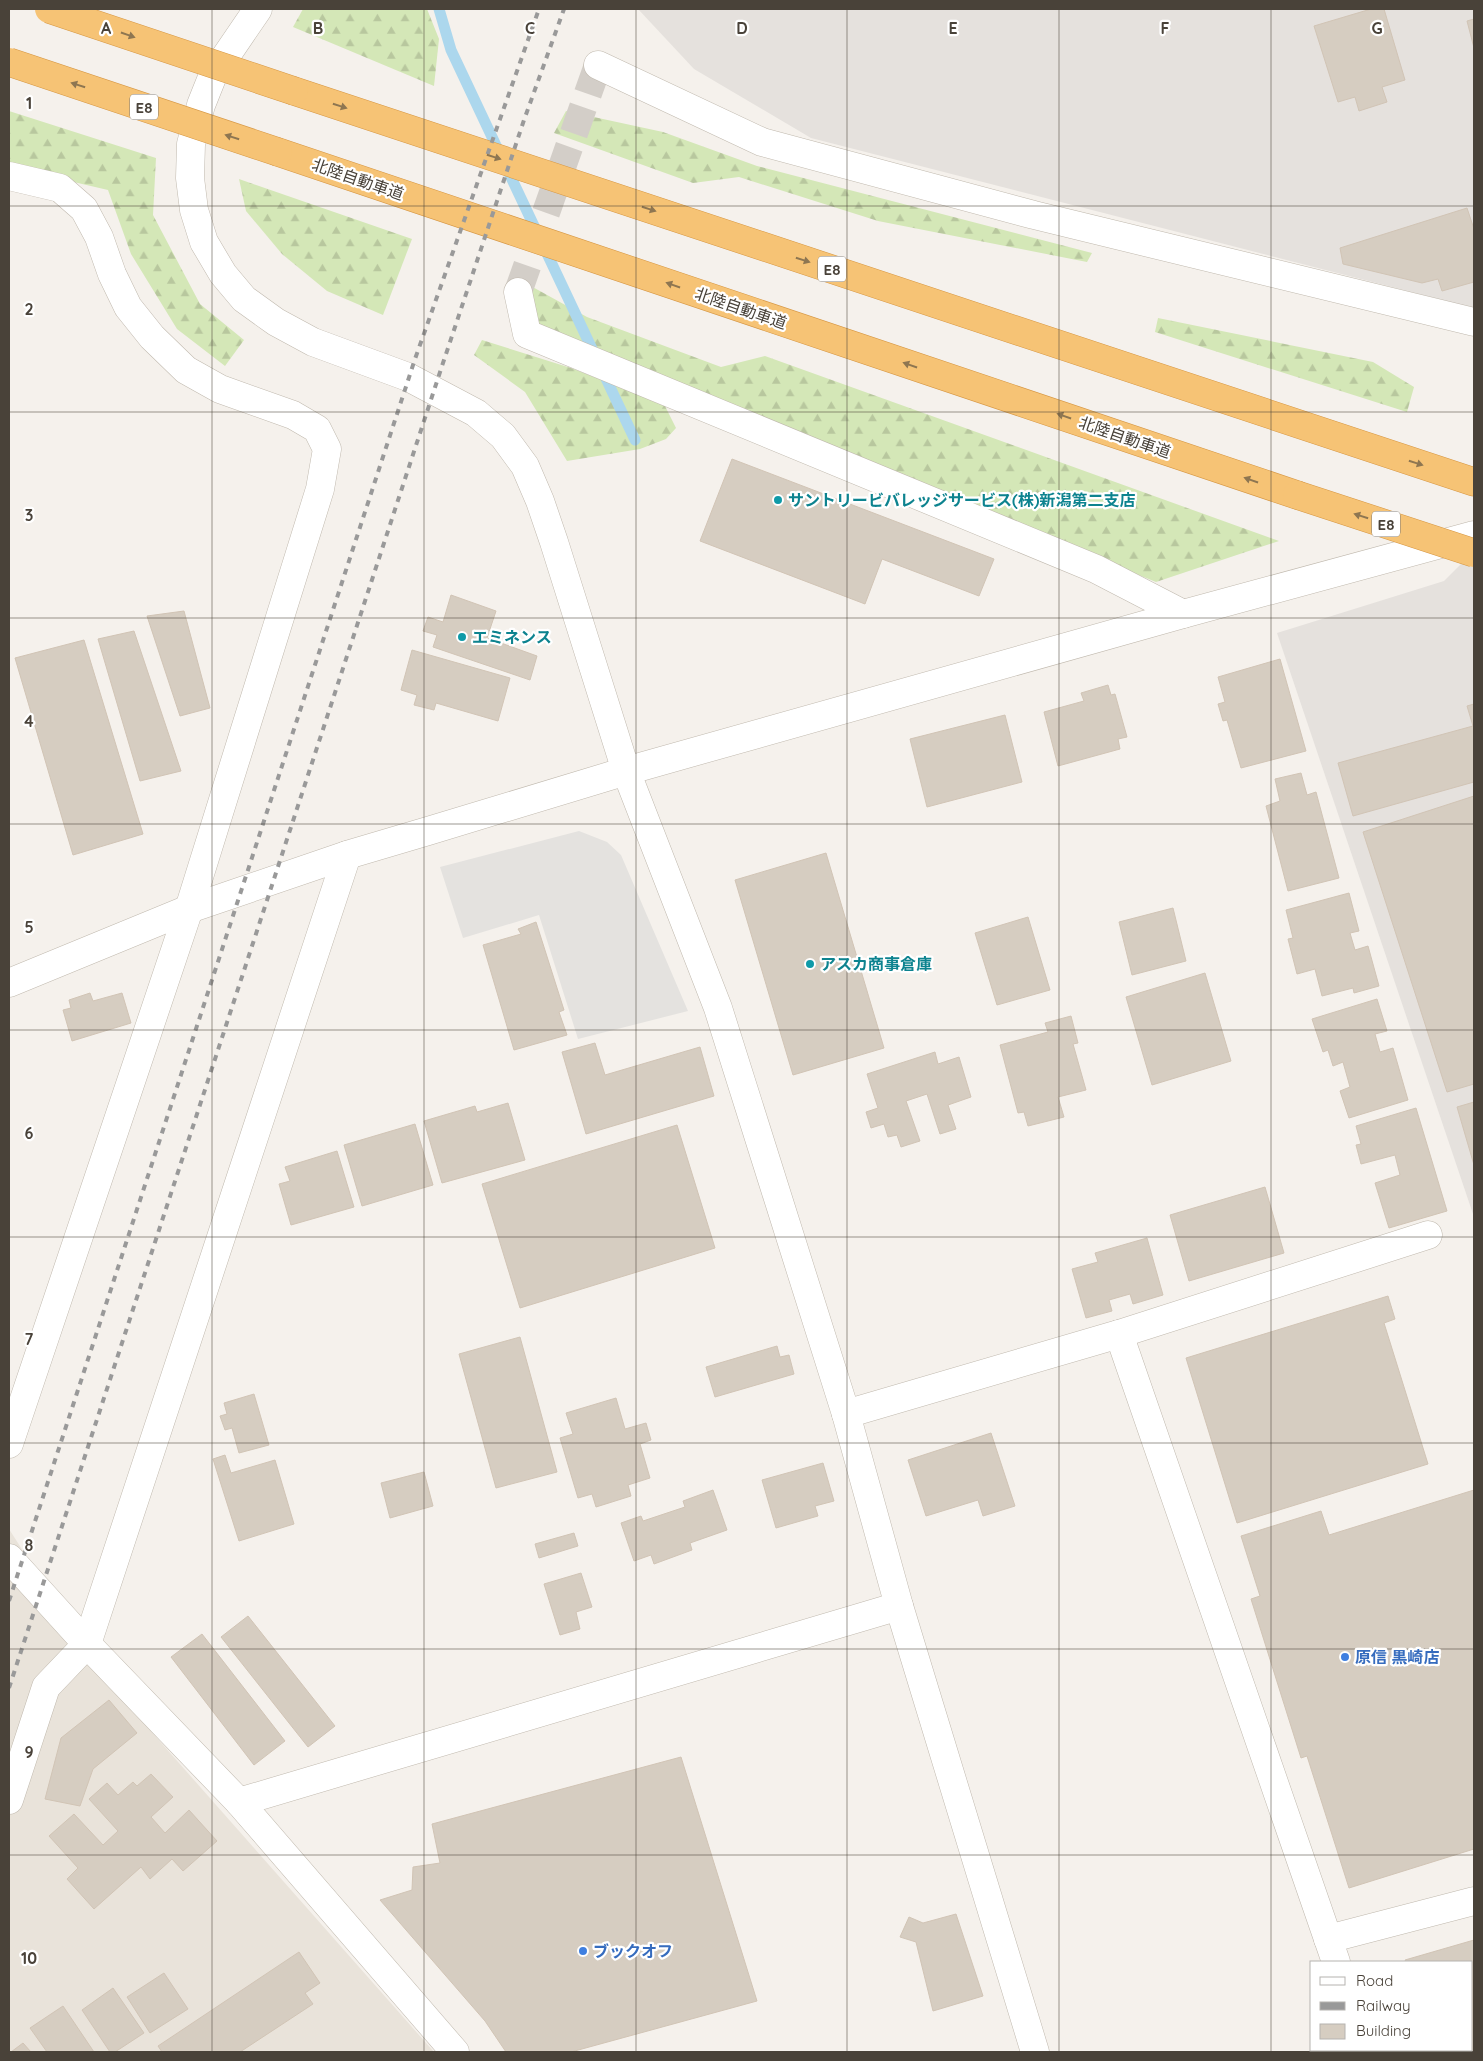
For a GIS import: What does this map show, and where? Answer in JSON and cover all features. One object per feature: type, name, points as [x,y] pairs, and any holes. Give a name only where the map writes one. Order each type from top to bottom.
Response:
[{"type":"highway","name":"E8","points":[[49,9],[1474,482]]},
{"type":"highway","name":"北陸自動車道","points":[[9,62],[1474,553]]},
{"type":"street","points":[[258,9],[213,75],[201,105],[191,144],[190,178],[194,210],[204,242],[223,274],[239,293],[276,322],[313,342],[408,377],[446,395],[476,413],[503,436],[525,466],[540,501],[626,771],[718,1008],[846,1414],[899,1606],[1035,2052]]},
{"type":"street","points":[[598,65],[762,142],[1034,215],[1474,322]]},
{"type":"street","points":[[9,176],[60,188],[84,210],[98,237],[112,274],[128,307],[152,337],[186,370],[220,389],[293,415],[316,429],[327,449],[320,489],[188,909],[9,1444]]},
{"type":"street","points":[[518,292],[527,334],[1096,569],[1184,614]]},
{"type":"street","points":[[9,983],[188,909],[347,856],[626,771],[1474,534]]},
{"type":"street","points":[[9,1800],[46,1687],[87,1644],[347,856]]},
{"type":"street","points":[[846,1414],[1119,1334],[1428,1235]]},
{"type":"street","points":[[1119,1334],[1332,1950],[1474,1900]]},
{"type":"street","points":[[9,1558],[87,1644],[239,1802],[455,2052]]},
{"type":"street","points":[[239,1802],[899,1606]]},
{"type":"shaded area","points":[[638,9],[1474,9],[1474,308],[811,138],[694,69]]},
{"type":"shaded area","points":[[1474,551],[1474,1217],[1277,633],[1444,581]]},
{"type":"shaded area","points":[[579,831],[607,842],[621,855],[688,1011],[578,1039],[539,915],[463,938],[440,867]]},
{"type":"shaded area","points":[[9,1529],[104,1678],[434,2052],[9,2052]]},
{"type":"green space","points":[[303,9],[427,9],[439,39],[434,86],[293,27]]},
{"type":"green space","points":[[9,111],[156,158],[153,215],[200,304],[244,340],[225,366],[177,329],[131,254],[108,190],[9,167]]},
{"type":"green space","points":[[566,111],[663,132],[757,166],[1092,253],[1087,262],[878,221],[739,177],[693,183],[554,133]]},
{"type":"green space","points":[[239,179],[412,239],[383,315],[327,291],[282,254],[246,211]]},
{"type":"green space","points":[[529,285],[587,317],[721,367],[765,356],[1279,541],[1156,582],[540,331]]},
{"type":"green space","points":[[1158,318],[1373,362],[1414,387],[1407,412],[1155,332]]},
{"type":"green space","points":[[482,340],[571,368],[664,404],[676,428],[666,439],[640,449],[567,461],[525,392],[474,355]]},
{"type":"building","points":[[1371,9],[1384,9],[1405,80],[1382,87],[1387,102],[1359,111],[1355,97],[1338,102],[1314,26]]},
{"type":"building","points":[[1474,19],[1474,48],[1467,21]]},
{"type":"building","points":[[1467,208],[1474,229],[1474,282],[1442,291],[1438,279],[1422,283],[1343,264],[1340,248]]},
{"type":"building","name":"サントリービバレッジサービス(株)新潟第二支店","points":[[732,459],[994,559],[979,596],[882,559],[865,604],[700,541]]},
{"type":"building","name":"エミネンス","points":[[451,595],[496,611],[487,638],[537,656],[530,680],[433,647],[437,635],[423,631],[428,617],[443,622]]},
{"type":"building","points":[[184,611],[210,708],[180,716],[147,616]]},
{"type":"building","points":[[134,631],[181,771],[140,781],[98,639]]},
{"type":"building","points":[[84,640],[143,834],[73,855],[15,658]]},
{"type":"building","points":[[412,650],[510,678],[498,721],[436,703],[434,710],[414,705],[417,695],[401,690]]},
{"type":"building","points":[[1280,659],[1306,751],[1241,768],[1227,720],[1223,721],[1218,704],[1225,702],[1218,677]]},
{"type":"building","points":[[1108,685],[1111,695],[1115,694],[1127,737],[1118,739],[1120,749],[1058,766],[1044,712],[1084,701],[1081,693]]},
{"type":"building","points":[[1474,704],[1474,782],[1353,816],[1338,763],[1473,726],[1467,706]]},
{"type":"building","points":[[1005,715],[1022,782],[927,807],[910,739]]},
{"type":"building","points":[[1301,773],[1307,795],[1316,792],[1339,878],[1288,891],[1266,806],[1280,801],[1275,779]]},
{"type":"building","points":[[1474,796],[1474,1084],[1447,1092],[1363,832]]},
{"type":"building","name":"アスカ商事倉庫","points":[[826,853],[884,1048],[793,1075],[735,880]]},
{"type":"building","points":[[1349,893],[1359,931],[1350,933],[1355,950],[1368,946],[1379,986],[1354,993],[1353,988],[1322,996],[1315,969],[1297,974],[1288,939],[1293,938],[1286,910]]},
{"type":"building","points":[[1173,908],[1186,961],[1132,975],[1119,922]]},
{"type":"building","points":[[1028,917],[1050,990],[997,1005],[975,933]]},
{"type":"building","points":[[536,922],[564,1010],[559,1012],[567,1035],[514,1050],[483,945],[521,934],[518,929]]},
{"type":"building","points":[[1205,973],[1231,1061],[1152,1085],[1126,997]]},
{"type":"building","points":[[90,993],[93,1001],[122,993],[131,1023],[72,1041],[63,1010],[71,1008],[69,1000]]},
{"type":"building","points":[[1377,999],[1387,1031],[1375,1034],[1380,1052],[1393,1048],[1408,1100],[1349,1118],[1340,1091],[1350,1087],[1343,1062],[1333,1066],[1328,1050],[1323,1052],[1312,1019]]},
{"type":"building","points":[[1071,1016],[1078,1043],[1073,1044],[1086,1090],[1058,1097],[1064,1117],[1028,1126],[1024,1112],[1018,1113],[1000,1045],[1048,1032],[1045,1023]]},
{"type":"building","points":[[595,1043],[605,1075],[700,1047],[714,1096],[586,1134],[562,1052]]},
{"type":"building","points":[[935,1052],[938,1064],[959,1057],[971,1097],[948,1105],[956,1129],[940,1134],[927,1094],[906,1101],[920,1141],[901,1147],[897,1135],[888,1137],[884,1124],[871,1128],[866,1112],[878,1108],[867,1074]]},
{"type":"building","points":[[1474,1102],[1474,1165],[1457,1107]]},
{"type":"building","points":[[508,1103],[525,1160],[442,1183],[424,1121],[475,1106],[477,1112]]},
{"type":"building","points":[[1416,1108],[1447,1211],[1389,1228],[1375,1183],[1400,1175],[1395,1155],[1361,1164],[1356,1145],[1361,1144],[1356,1126]]},
{"type":"building","points":[[415,1124],[433,1185],[362,1206],[344,1145]]},
{"type":"building","points":[[677,1125],[715,1248],[520,1308],[482,1184]]},
{"type":"building","points":[[337,1151],[354,1207],[291,1225],[279,1184],[290,1181],[285,1167]]},
{"type":"building","points":[[1265,1187],[1284,1253],[1189,1281],[1170,1215]]},
{"type":"building","points":[[1147,1238],[1163,1295],[1133,1304],[1130,1294],[1109,1300],[1112,1311],[1086,1318],[1072,1269],[1098,1262],[1095,1253]]},
{"type":"building","points":[[1388,1296],[1395,1319],[1384,1323],[1428,1464],[1237,1523],[1186,1358]]},
{"type":"building","points":[[520,1337],[557,1472],[496,1488],[459,1354]]},
{"type":"building","points":[[777,1346],[780,1357],[789,1355],[794,1374],[715,1397],[706,1367]]},
{"type":"building","points":[[254,1394],[269,1445],[239,1453],[232,1428],[225,1430],[220,1416],[227,1414],[224,1403]]},
{"type":"building","points":[[616,1398],[625,1429],[646,1423],[651,1440],[640,1444],[650,1478],[628,1485],[631,1496],[596,1507],[592,1494],[578,1498],[560,1438],[573,1434],[566,1413]]},
{"type":"building","points":[[991,1433],[1015,1506],[983,1516],[978,1500],[926,1516],[908,1460]]},
{"type":"building","points":[[225,1455],[231,1473],[275,1460],[294,1524],[239,1541],[213,1459]]},
{"type":"building","points":[[823,1463],[834,1501],[815,1506],[818,1516],[776,1528],[762,1480]]},
{"type":"building","points":[[424,1472],[433,1506],[390,1518],[381,1483]]},
{"type":"building","points":[[713,1490],[727,1530],[690,1543],[692,1550],[654,1564],[651,1555],[634,1561],[621,1523],[641,1516],[643,1521],[685,1507],[683,1501]]},
{"type":"building","points":[[1474,1490],[1474,1849],[1349,1888],[1307,1756],[1301,1758],[1251,1599],[1260,1596],[1241,1536],[1321,1511],[1329,1535]]},
{"type":"building","points":[[574,1533],[578,1546],[539,1558],[535,1544]]},
{"type":"building","points":[[581,1573],[592,1607],[576,1612],[580,1629],[560,1635],[544,1584]]},
{"type":"building","points":[[248,1616],[335,1726],[308,1747],[221,1637]]},
{"type":"building","points":[[202,1634],[285,1741],[254,1765],[171,1657]]},
{"type":"building","points":[[109,1700],[137,1733],[93,1769],[80,1806],[45,1799],[61,1738]]},
{"type":"building","name":"ブックオフ","points":[[681,1757],[757,2001],[571,2052],[506,2052],[485,2021],[380,1900],[412,1890],[413,1867],[440,1863],[432,1824]]},
{"type":"building","points":[[151,1774],[173,1797],[151,1817],[165,1833],[189,1810],[217,1841],[183,1871],[172,1859],[150,1879],[141,1867],[94,1909],[67,1879],[78,1868],[49,1836],[74,1814],[103,1845],[118,1831],[89,1799],[107,1783],[118,1795],[133,1782],[137,1786]]},
{"type":"building","points":[[956,1914],[983,1996],[933,2011],[916,1942],[900,1937],[909,1917],[923,1923]]},
{"type":"building","points":[[1474,1940],[1474,2052],[1412,2052],[1473,2051],[1473,1961],[1405,1960]]},
{"type":"building","points":[[299,1952],[320,1983],[305,1993],[313,2004],[240,2052],[162,2052],[158,2046]]},
{"type":"building","points":[[164,1973],[188,2009],[150,2033],[127,1997]]},
{"type":"building","points":[[113,1988],[144,2033],[115,2052],[110,2052],[82,2010]]},
{"type":"building","points":[[63,2006],[94,2052],[47,2052],[30,2028]]},
{"type":"building","points":[[23,2043],[31,2052],[11,2052]]},
{"type":"waterway","points":[[439,9],[451,50],[635,440]]},
{"type":"tunnel","points":[[518,292],[598,65]]},
{"type":"railway","points":[[9,1601],[415,359],[539,9]]},
{"type":"railway","points":[[9,1688],[442,366],[524,120],[564,9]]},
{"type":"place","name":"サントリービバレッジサービス(株)新潟第二支店","points":[[778,500]]},
{"type":"place","name":"エミネンス","points":[[462,637]]},
{"type":"place","name":"アスカ商事倉庫","points":[[810,964]]},
{"type":"place","name":"原信 黒崎店","points":[[1345,1657]]},
{"type":"place","name":"ブックオフ","points":[[583,1951]]}]
